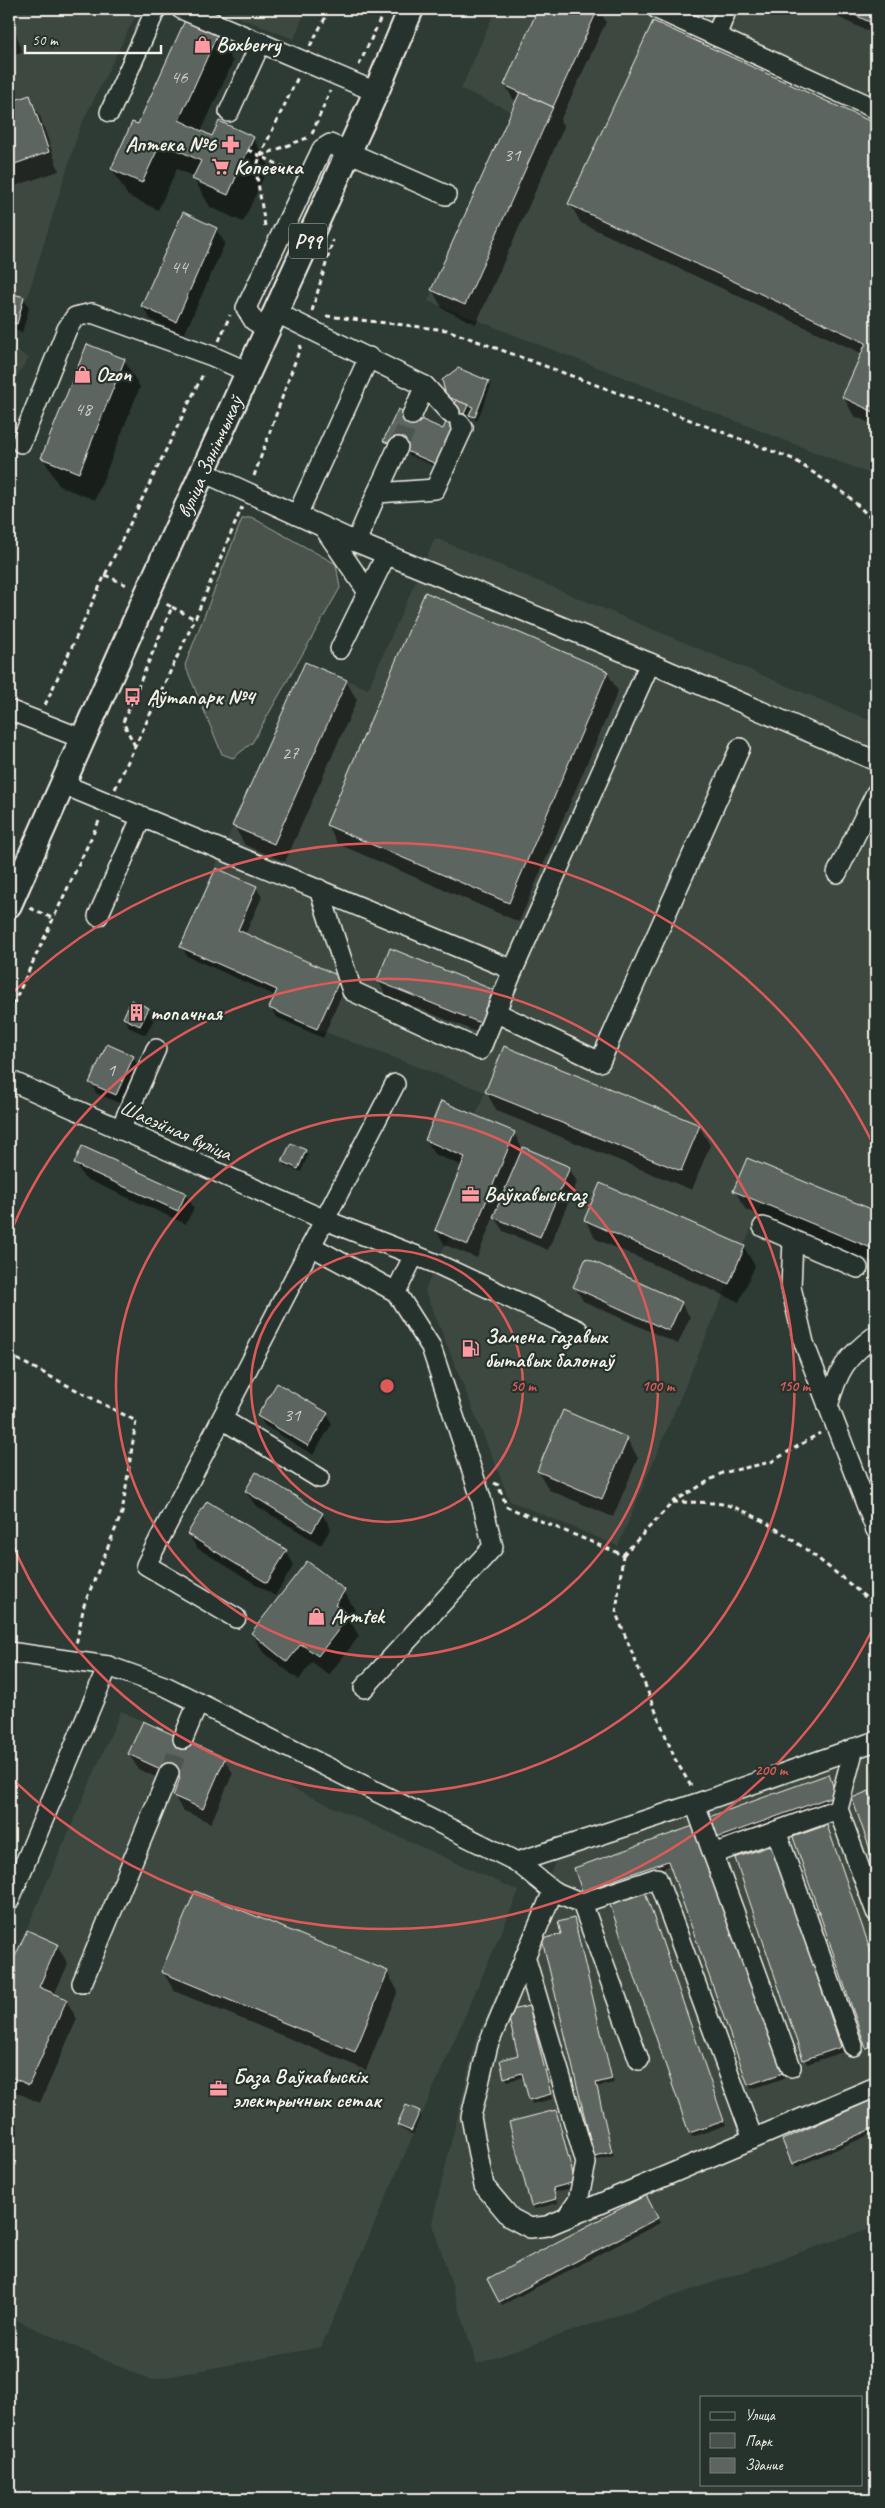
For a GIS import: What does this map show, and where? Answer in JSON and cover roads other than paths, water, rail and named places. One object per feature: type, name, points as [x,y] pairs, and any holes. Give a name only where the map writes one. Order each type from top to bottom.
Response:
[{"type":"main road","name":"вуліца Зянітчыкаў","points":[[9,905],[376,92],[411,9]]},
{"type":"street","points":[[110,112],[156,9]]},
{"type":"street","points":[[181,9],[376,92]]},
{"type":"street","points":[[657,9],[876,109]]},
{"type":"street","points":[[716,36],[727,9]]},
{"type":"street","points":[[228,112],[261,42]]},
{"type":"street","points":[[349,152],[446,195]]},
{"type":"street","points":[[21,443],[67,329],[74,317],[92,313],[212,356],[248,372]]},
{"type":"street","points":[[271,321],[307,328],[425,386],[463,428],[435,489],[377,493]]},
{"type":"street","points":[[297,515],[369,357]]},
{"type":"street","points":[[412,415],[425,386]]},
{"type":"street","points":[[356,542],[398,447]]},
{"type":"street","points":[[203,472],[386,555],[650,664],[876,761]]},
{"type":"street","points":[[323,527],[368,592]]},
{"type":"street","points":[[340,648],[386,555]]},
{"type":"street","points":[[319,889],[352,991],[480,1050],[513,970],[650,664]]},
{"type":"street","points":[[9,710],[83,739]]},
{"type":"street","points":[[495,1012],[600,1062],[740,748]]},
{"type":"street","points":[[62,784],[513,970]]},
{"type":"street","points":[[837,873],[876,793]]},
{"type":"street","points":[[98,916],[142,816]]},
{"type":"street","points":[[120,1130],[156,1050]]},
{"type":"street","name":"Шасэйная вуліца","points":[[9,1080],[325,1220],[414,1256],[578,1330]]},
{"type":"street","points":[[236,1618],[146,1565],[395,1084]]},
{"type":"street","points":[[763,1227],[858,1268]]},
{"type":"street","points":[[793,1240],[791,1287],[804,1344],[876,1530]]},
{"type":"street","points":[[312,1246],[396,1292],[431,1347],[475,1477],[493,1547],[364,1688]]},
{"type":"street","points":[[396,1292],[414,1256]]},
{"type":"street","points":[[831,1414],[835,1380],[853,1352],[876,1335]]},
{"type":"street","points":[[222,1419],[319,1478]]},
{"type":"street","points":[[9,1652],[108,1666],[166,1687],[517,1862],[553,1891],[582,1903],[657,1878],[752,2140]]},
{"type":"street","points":[[9,1901],[108,1666]]},
{"type":"street","points":[[183,1740],[198,1703]]},
{"type":"street","points":[[517,1862],[695,1798],[876,1741]]},
{"type":"street","points":[[854,1748],[838,1809],[876,1912]]},
{"type":"street","points":[[82,1983],[169,1773]]},
{"type":"street","points":[[695,1798],[713,1854],[791,2067]]},
{"type":"street","points":[[713,1854],[838,1809]]},
{"type":"street","points":[[776,1832],[853,2046]]},
{"type":"street","points":[[553,1891],[488,2044],[471,2117],[484,2186],[511,2218],[530,2228],[547,2226],[876,2087]]},
{"type":"street","points":[[582,1903],[639,2060]]},
{"type":"street","points":[[526,1956],[586,2162],[578,2201],[566,2218]]},
{"type":"tunnel","points":[[398,447],[412,415]]},
{"type":"tunnel","points":[[169,1773],[183,1739]]},
{"type":"place","name":"Boxberry","points":[[202,44]]},
{"type":"place","name":"Аптека №6","points":[[230,144]]},
{"type":"place","name":"Копеечка","points":[[220,167]]},
{"type":"place","name":"Ozon","points":[[82,374]]},
{"type":"place","name":"Аўтапарк №4","points":[[133,697]]},
{"type":"place","name":"топачная","points":[[136,1013]]},
{"type":"place","name":"Ваўкавыскгаз","points":[[470,1194]]},
{"type":"place","name":"Замена газавых бытавых балонаў","points":[[471,1348]]},
{"type":"place","name":"Armtek","points":[[317,1616]]},
{"type":"place","name":"База Ваўкавыскіх электрычных сетак","points":[[219,2088]]}]
